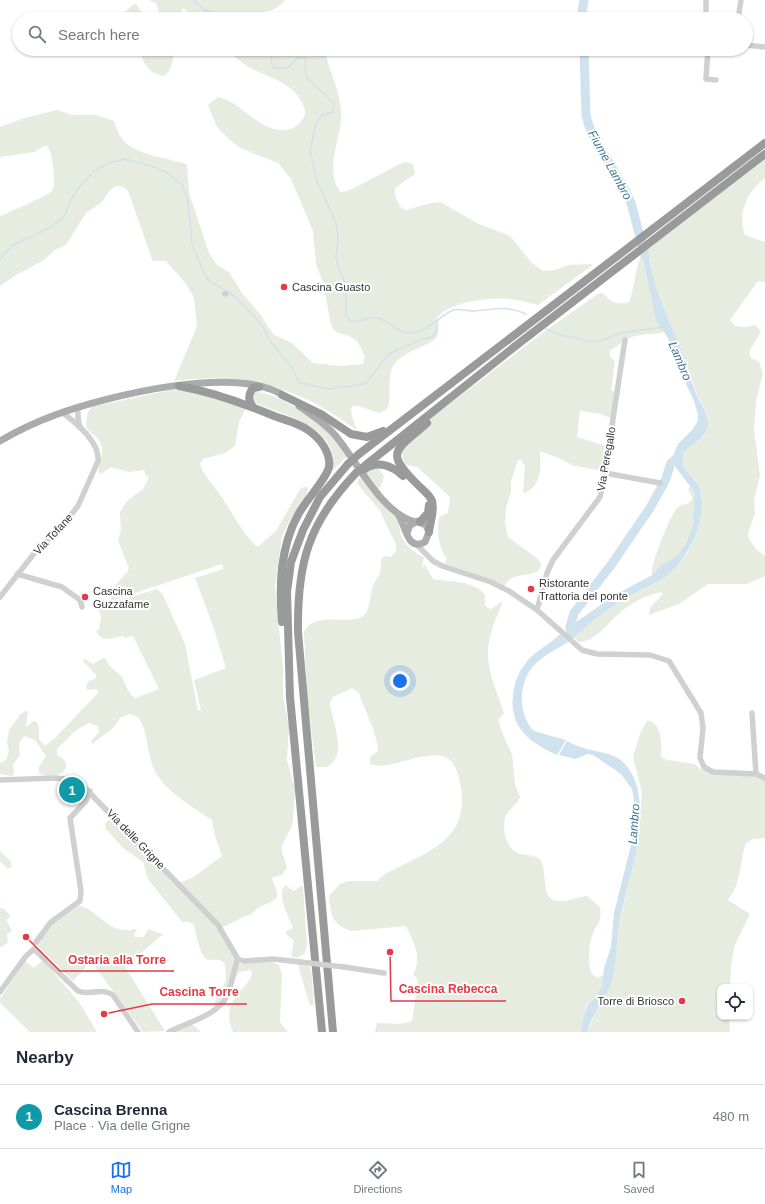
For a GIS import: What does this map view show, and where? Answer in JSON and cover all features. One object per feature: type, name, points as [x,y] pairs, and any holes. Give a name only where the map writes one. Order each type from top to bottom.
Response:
[{"type":"highway","points":[[290,697],[287,592],[291,562],[298,542],[320,497],[348,464],[765,142]]},
{"type":"highway","points":[[333,1032],[298,639],[298,601],[302,566],[316,527],[330,503],[356,475],[468,383],[591,290],[765,154]]},
{"type":"highway","points":[[282,394],[321,414],[351,434],[367,437],[383,431],[458,375],[492,352]]},
{"type":"highway","points":[[428,535],[433,509],[432,500],[402,470],[398,461],[398,451],[403,443],[452,400],[468,383]]},
{"type":"highway","points":[[179,386],[203,391],[253,407],[309,430],[327,451],[329,459],[325,477],[311,494],[289,534],[281,577],[281,606],[322,1032]]},
{"type":"highway","points":[[253,407],[249,400],[250,394],[253,388],[259,387]]},
{"type":"highway","points":[[366,467],[379,465],[390,467],[399,472],[428,502],[428,513],[418,522]]},
{"type":"main road","points":[[0,441],[63,412],[133,394],[179,386],[217,382],[259,387],[282,394],[330,430],[368,480],[396,512],[403,522],[408,539],[416,544],[422,543],[428,535],[426,525],[406,519],[396,512]]},
{"type":"main road","points":[[407,533],[410,525],[418,522]]},
{"type":"street","points":[[706,0],[706,12]]},
{"type":"street","points":[[739,12],[741,0]]},
{"type":"street","points":[[753,46],[765,47]]},
{"type":"street","points":[[708,56],[706,79],[716,80]]},
{"type":"street","name":"Via Peregallo","points":[[537,610],[547,573],[553,560],[600,497],[625,340]]},
{"type":"street","points":[[78,408],[80,428]]},
{"type":"street","name":"Via Tofane","points":[[0,597],[36,550],[65,522],[78,506],[98,461],[99,455],[95,447],[80,428],[63,412]]},
{"type":"street","points":[[605,473],[660,483]]},
{"type":"street","points":[[428,535],[429,553],[433,561]]},
{"type":"street","points":[[416,544],[433,561],[453,571],[491,582],[509,591],[537,610],[563,632],[576,646],[591,653],[650,655],[668,661],[701,713],[703,728],[700,758],[704,767],[713,772],[756,774],[765,778]]},
{"type":"street","points":[[17,574],[62,587],[80,600],[82,607]]},
{"type":"street","points":[[752,713],[756,774]]},
{"type":"street","name":"Via delle Grigne","points":[[0,780],[66,780],[84,787],[218,925],[238,960]]},
{"type":"street","points":[[36,942],[51,922],[80,901],[81,891],[70,818],[86,801],[90,792]]},
{"type":"street","points":[[0,992],[26,956],[34,949],[78,991],[83,993],[101,991],[108,992],[113,995],[138,1032]]},
{"type":"street","points":[[169,1032],[210,1013],[222,1003],[228,995],[238,960],[273,959],[384,973]]},
{"type":"shaded area","points":[[149,0],[285,0],[272,10],[263,12],[188,12],[183,8],[181,12],[159,12],[157,4]]},
{"type":"shaded area","points":[[134,4],[137,5],[141,12],[126,12]]},
{"type":"shaded area","points":[[142,56],[173,56],[169,71],[164,76],[150,70]]},
{"type":"shaded area","points":[[234,56],[327,56],[341,111],[341,121],[333,162],[335,182],[340,192],[348,191],[405,162],[413,164],[415,174],[395,188],[395,196],[401,208],[406,210],[440,202],[479,224],[510,236],[532,263],[543,271],[555,270],[569,265],[594,264],[538,305],[514,299],[492,299],[459,305],[442,313],[436,319],[438,334],[435,338],[431,342],[398,360],[393,366],[390,377],[389,404],[387,409],[379,413],[359,406],[353,406],[351,409],[352,417],[357,430],[313,402],[274,387],[242,380],[208,378],[174,381],[197,326],[194,298],[187,285],[166,261],[153,261],[128,191],[123,187],[116,186],[110,190],[102,202],[86,213],[66,245],[55,250],[44,260],[16,275],[0,286],[0,216],[49,194],[54,186],[54,173],[52,156],[47,146],[44,146],[34,152],[0,157],[0,127],[21,119],[57,110],[72,115],[96,115],[114,121],[122,139],[139,151],[187,164],[189,193],[209,253],[217,265],[229,272],[242,293],[261,315],[274,335],[292,343],[313,363],[341,366],[363,364],[365,356],[357,341],[349,336],[338,333],[333,329],[330,321],[324,285],[316,264],[313,231],[291,179],[278,163],[240,148],[230,140],[217,127],[208,105],[218,97],[227,100],[262,124],[280,130],[291,129],[299,124],[305,115],[304,106],[293,90],[286,85],[247,66]]},
{"type":"shaded area","points":[[765,158],[765,178],[753,189],[745,203],[742,219],[745,235],[765,242],[765,282],[758,281],[730,320],[735,326],[745,327],[755,325],[761,331],[749,352],[751,358],[759,362],[763,373],[756,401],[754,430],[760,476],[754,501],[755,514],[748,533],[749,539],[756,549],[765,556],[765,576],[746,584],[708,584],[679,604],[649,615],[650,608],[662,595],[662,592],[646,596],[623,610],[596,635],[590,639],[578,642],[574,637],[597,618],[622,600],[665,575],[674,568],[682,560],[689,549],[699,525],[702,499],[700,488],[685,468],[683,458],[684,453],[691,445],[705,435],[706,412],[696,392],[679,345],[656,290],[651,272],[648,249]]},
{"type":"shaded area","points":[[642,255],[655,314],[664,332],[633,336],[610,350],[610,356],[615,362],[611,391],[615,391],[611,418],[601,414],[580,411],[577,437],[605,446],[602,471],[572,465],[540,451],[539,475],[531,490],[525,493],[523,492],[525,466],[521,460],[518,460],[511,481],[511,492],[506,508],[505,523],[508,537],[538,559],[541,564],[540,569],[533,573],[513,577],[502,588],[442,566],[447,559],[439,539],[439,517],[448,513],[450,497],[417,467],[404,464],[402,453],[403,446],[430,419],[545,331],[598,294],[602,293],[616,303],[629,302],[637,266]]},
{"type":"shaded area","points":[[171,390],[181,390],[200,394],[246,408],[239,422],[235,446],[225,453],[203,459],[200,464],[206,476],[256,546],[259,546],[276,531],[300,489],[306,486],[308,489],[305,498],[289,522],[282,536],[275,587],[283,669],[283,697],[289,726],[287,760],[295,789],[293,821],[282,845],[282,852],[287,867],[282,875],[273,877],[272,879],[277,892],[277,898],[260,907],[251,915],[245,916],[221,928],[239,964],[270,962],[279,965],[282,974],[280,1022],[288,1032],[233,1032],[229,1020],[230,1009],[233,1001],[251,976],[251,970],[239,972],[216,1007],[213,1006],[226,981],[225,963],[220,960],[208,960],[204,957],[198,944],[194,925],[189,922],[182,922],[148,879],[143,862],[123,848],[106,829],[105,824],[108,820],[113,820],[179,883],[192,878],[222,856],[215,836],[212,820],[185,802],[160,780],[151,761],[145,733],[138,717],[129,714],[120,718],[113,728],[92,744],[91,741],[99,732],[98,726],[89,723],[75,731],[57,749],[57,755],[65,761],[66,766],[62,773],[53,776],[39,773],[39,767],[46,756],[35,740],[24,736],[19,743],[20,755],[13,765],[14,774],[12,776],[0,774],[0,763],[6,760],[9,751],[7,742],[9,730],[20,715],[25,711],[28,711],[26,727],[33,721],[36,721],[39,727],[39,739],[45,746],[55,738],[98,693],[97,689],[88,690],[86,688],[88,682],[96,678],[96,675],[83,661],[85,659],[93,664],[103,658],[106,659],[110,666],[121,676],[128,691],[135,698],[159,689],[133,636],[108,639],[98,635],[96,631],[99,630],[101,618],[98,607],[157,589],[163,595],[185,644],[198,711],[201,710],[194,680],[226,668],[213,626],[195,578],[223,569],[222,564],[111,601],[114,587],[129,568],[118,541],[121,530],[120,512],[127,501],[143,489],[149,477],[146,476],[144,470],[129,472],[111,467],[101,474],[99,472],[102,448],[99,440],[90,432],[86,425],[88,412],[92,407]]},
{"type":"shaded area","points":[[255,392],[273,396],[294,406],[313,419],[328,432],[347,456],[331,472],[333,455],[327,442],[320,433],[299,420],[253,402]]},
{"type":"shaded area","points":[[374,467],[379,469],[384,476],[382,484],[376,493],[398,519],[401,535],[406,543],[413,550],[424,557],[422,568],[425,565],[433,579],[460,582],[480,589],[485,595],[485,606],[491,609],[503,601],[490,635],[488,656],[492,678],[504,713],[498,720],[512,754],[515,784],[520,797],[505,817],[505,835],[508,844],[513,850],[518,853],[533,856],[541,861],[546,891],[552,899],[557,901],[565,901],[587,896],[600,907],[600,919],[590,943],[589,962],[591,972],[594,976],[598,978],[603,975],[602,986],[596,997],[587,1004],[581,1032],[375,1032],[377,1023],[400,1024],[412,1021],[418,980],[413,974],[417,962],[414,943],[406,926],[351,931],[339,925],[333,918],[329,896],[340,884],[349,881],[377,881],[385,874],[430,851],[442,842],[452,831],[459,819],[462,803],[457,771],[454,764],[445,757],[436,755],[386,765],[378,766],[370,764],[370,757],[378,751],[377,744],[359,693],[352,688],[333,697],[330,703],[338,738],[337,754],[334,761],[327,767],[316,767],[307,694],[304,632],[309,625],[317,621],[353,619],[361,617],[366,613],[372,589],[380,573],[381,560],[384,556],[391,557],[396,551],[396,545],[380,511],[357,483],[361,474]]},
{"type":"shaded area","points":[[691,485],[695,493],[696,500],[692,532],[679,553],[671,560],[660,566],[652,575],[657,552],[665,530],[674,513],[677,508],[692,500],[688,490]]},
{"type":"shaded area","points":[[647,721],[651,721],[658,728],[661,742],[661,757],[667,760],[695,764],[701,770],[702,762],[708,770],[756,774],[765,778],[765,838],[753,839],[746,843],[736,886],[728,900],[750,914],[735,945],[731,965],[730,984],[717,984],[717,1020],[729,1020],[730,1032],[588,1032],[598,1005],[605,994],[614,963],[619,926],[634,860],[642,793],[633,757],[640,734]]},
{"type":"shaded area","points":[[0,851],[11,862],[12,866],[10,868],[7,868],[0,861]]},
{"type":"shaded area","points":[[285,885],[294,891],[301,886],[303,887],[307,944],[305,953],[297,958],[291,956],[294,941],[286,934],[286,931],[293,928],[283,901],[282,895]]},
{"type":"shaded area","points":[[80,906],[94,913],[111,926],[118,929],[136,929],[137,930],[134,934],[135,937],[144,937],[148,929],[163,934],[125,967],[165,1031],[143,1032],[91,961],[73,981],[38,946],[37,943],[45,929],[76,907]]},
{"type":"shaded area","points":[[0,908],[4,909],[11,916],[6,920],[12,931],[7,934],[8,942],[2,947],[0,946]]},
{"type":"shaded area","points":[[43,960],[79,1002],[97,1032],[30,1032],[0,1003],[0,999],[25,961],[34,968]]},
{"type":"shaded area","points":[[299,965],[309,966],[311,969],[314,1005],[310,1005]]},
{"type":"shaded area","points":[[192,1024],[201,1032],[175,1032]]},
{"type":"water","points":[[648,249],[652,275],[656,287],[697,396],[707,417],[705,433],[685,451],[683,457],[683,464],[685,468],[700,488],[702,504],[701,515],[694,539],[674,569],[665,577],[616,604],[574,637],[566,629],[615,595],[652,575],[660,566],[671,560],[679,553],[687,541],[693,526],[695,493],[674,465],[672,459],[678,444],[692,430],[698,421],[698,415],[694,401],[673,356],[668,338],[656,320],[642,255]]},
{"type":"water","points":[[560,634],[568,642],[548,654],[536,663],[530,670],[523,688],[522,697],[522,706],[525,716],[528,724],[534,731],[566,740],[557,755],[538,745],[523,732],[514,716],[513,695],[518,676],[529,659]]},
{"type":"water","points":[[567,741],[577,746],[610,754],[625,764],[635,780],[639,799],[640,820],[637,843],[619,926],[613,976],[611,983],[592,1019],[588,1032],[581,1032],[583,1018],[588,1004],[596,997],[602,986],[604,968],[611,947],[614,913],[632,841],[631,815],[634,800],[632,789],[621,774],[593,755],[588,754],[575,759],[559,755]]},
{"type":"waterway","points":[[193,0],[205,10],[214,12]]},
{"type":"waterway","name":"Fiume Lambro","points":[[582,12],[584,0]]},
{"type":"waterway","points":[[272,56],[271,60],[273,67],[280,69],[289,66],[298,58],[305,58],[306,77],[334,103],[333,112],[322,115],[316,124],[310,151],[317,181],[336,223],[338,236],[336,257],[346,285],[346,316],[351,322],[378,318],[386,321],[401,331],[411,333],[422,330],[454,310],[472,311],[512,309],[526,314]]},
{"type":"waterway","name":"Fiume Lambro","points":[[584,56],[586,116],[591,132],[631,203],[645,256]]},
{"type":"waterway","points":[[0,259],[13,245],[49,228],[61,220],[66,213],[70,201],[80,186],[93,172],[106,164],[124,159],[154,167],[168,173],[182,185],[188,201],[192,245],[207,279],[234,296],[253,315],[261,324],[270,341],[291,367],[300,383],[329,389],[365,384],[389,354],[415,342],[432,337],[436,332],[438,321]]},
{"type":"waterway","points":[[546,329],[561,335],[589,341],[600,341],[621,333],[663,327]]},
{"type":"waterway","name":"Lambro","points":[[571,634],[570,627],[574,613],[611,565],[650,508],[665,481],[671,463],[676,459]]},
{"type":"place","name":"Cascina Guasto","points":[[284,287]]},
{"type":"place","name":"Ristorante Trattoria del ponte","points":[[531,589]]},
{"type":"place","name":"Cascina Guzzafame","points":[[85,597]]},
{"type":"place","name":"Cascina Brenna","points":[[72,790]]},
{"type":"place","name":"Ostaria alla Torre","points":[[26,937]]},
{"type":"place","name":"Cascina Rebecca","points":[[390,952]]},
{"type":"place","name":"Torre di Briosco","points":[[682,1001]]},
{"type":"place","name":"Cascina Torre","points":[[104,1014]]}]
